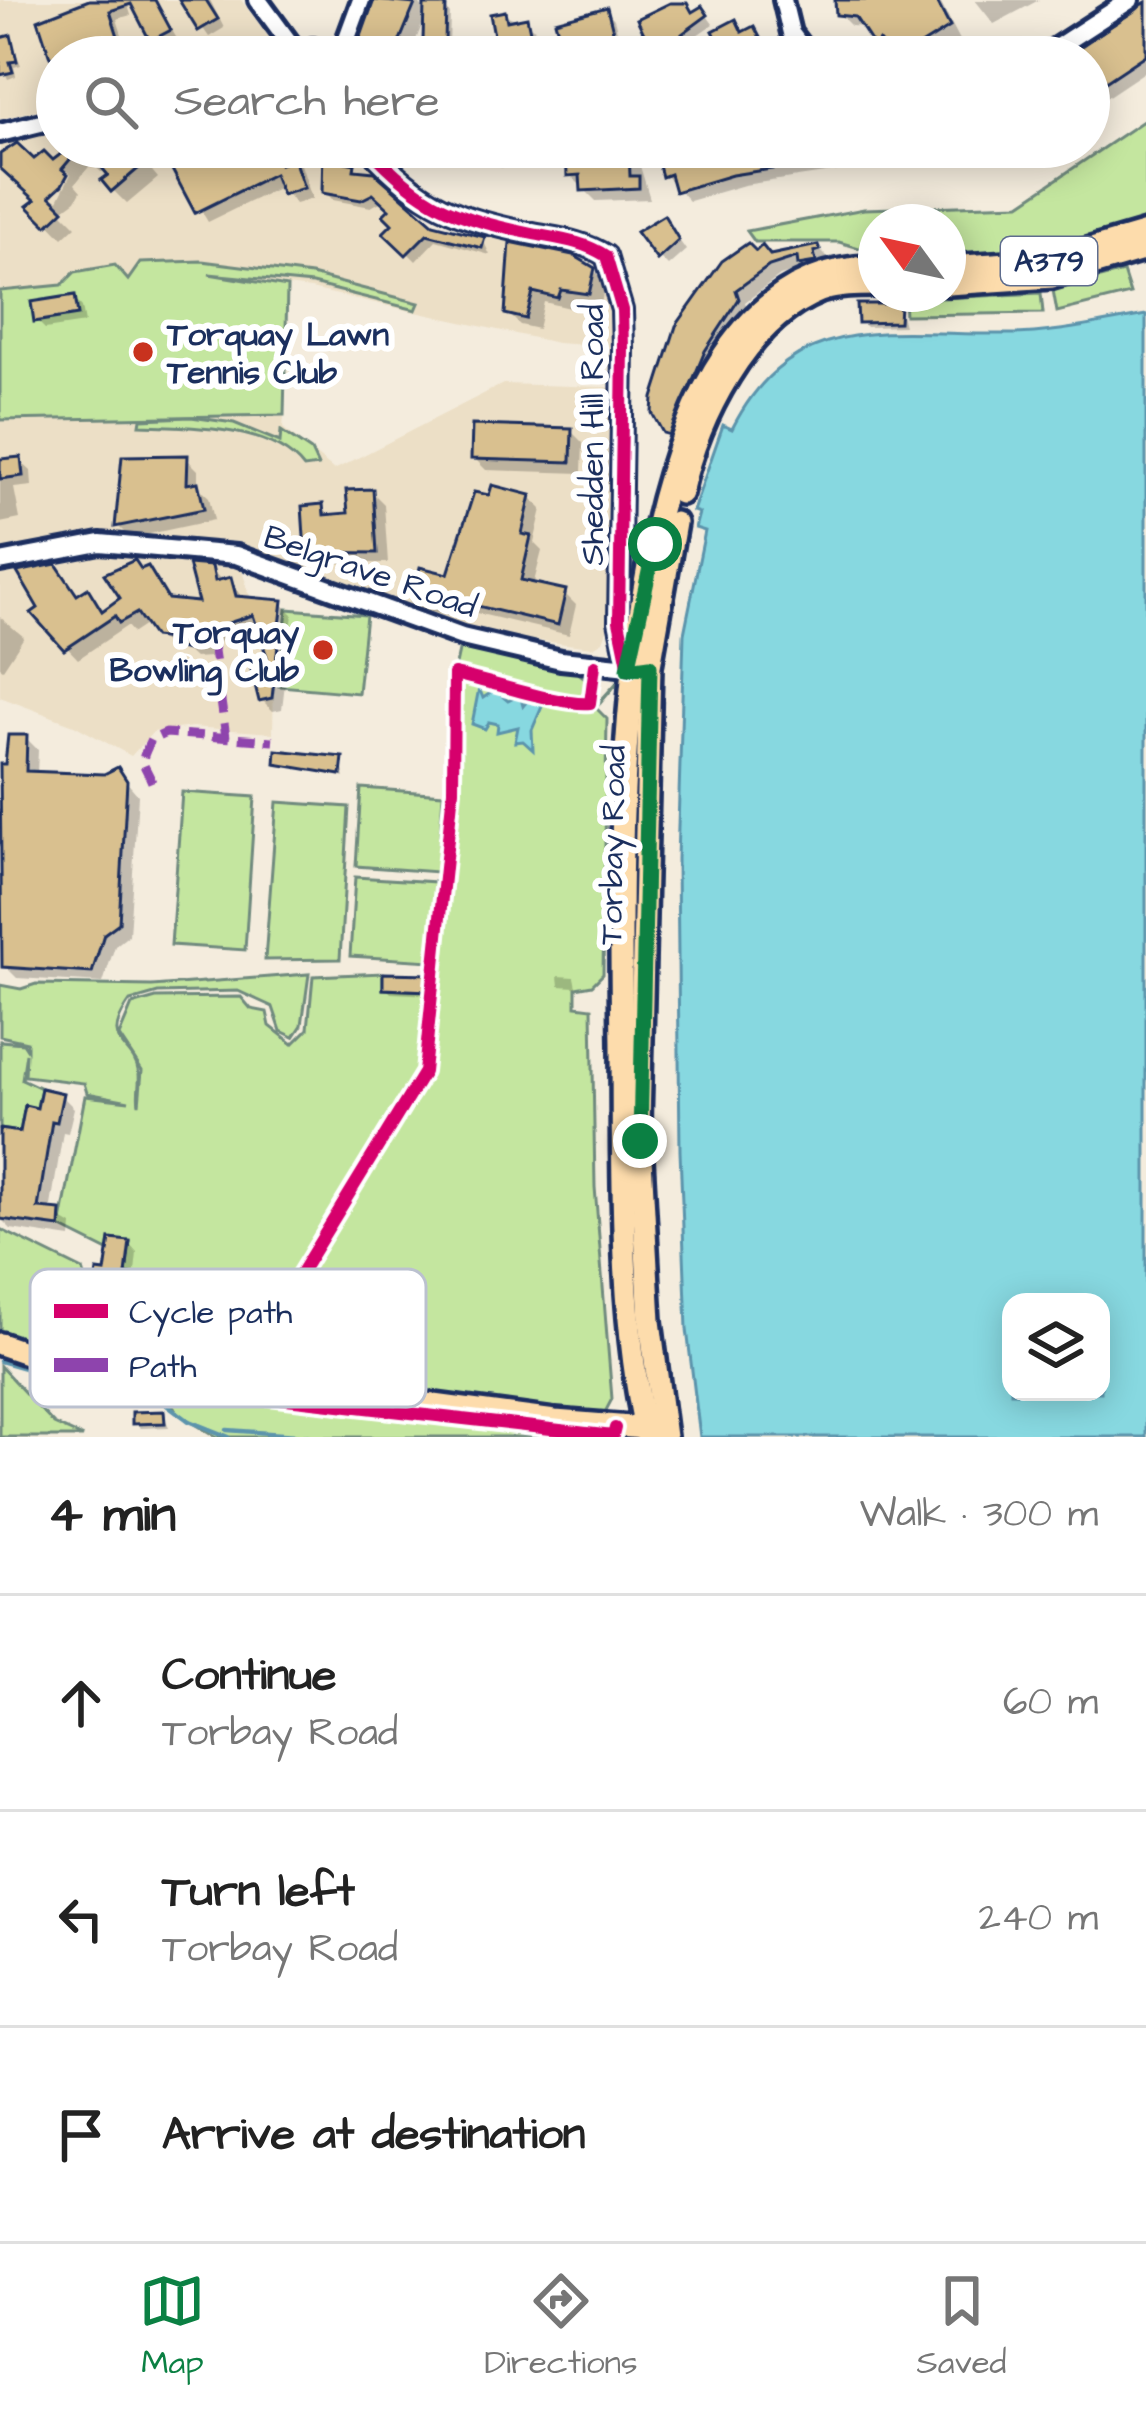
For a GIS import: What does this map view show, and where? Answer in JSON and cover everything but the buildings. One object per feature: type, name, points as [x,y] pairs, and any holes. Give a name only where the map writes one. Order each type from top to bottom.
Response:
[{"type":"main road","name":"A379","points":[[966,266],[1054,260],[1146,233]]},
{"type":"main road","points":[[966,283],[1052,277],[1146,249]]},
{"type":"main road","name":"Torbay Road","points":[[655,1433],[639,1123],[639,668],[669,479],[687,423],[735,339],[758,313],[797,284],[827,273],[858,269]]},
{"type":"main road","name":"Torbay Road","points":[[639,668],[686,475],[727,382],[761,333],[787,311],[830,289],[858,287]]},
{"type":"main road","points":[[0,1344],[30,1354]]},
{"type":"main road","points":[[426,1403],[655,1433]]},
{"type":"street","points":[[257,0],[285,36]]},
{"type":"street","points":[[348,36],[361,0]]},
{"type":"street","points":[[783,0],[793,36]]},
{"type":"street","points":[[1074,36],[1130,0]]},
{"type":"street","points":[[0,133],[36,124]]},
{"type":"street","name":"Shedden Hill Road","points":[[390,168],[422,199],[447,214],[577,242],[606,256],[622,310],[619,621],[639,668]]},
{"type":"street","name":"Belgrave Road","points":[[0,562],[100,543],[236,555],[462,637],[561,660],[639,668]]},
{"type":"shaded area","points":[[0,0],[241,0],[268,36],[36,36],[36,110],[0,119]]},
{"type":"shaded area","points":[[36,136],[36,168],[373,168],[435,226],[569,253],[595,268],[611,311],[612,347],[557,343],[311,289],[192,274],[0,291],[0,144]]},
{"type":"shaded area","points":[[503,384],[608,387],[615,396],[612,617],[603,641],[593,647],[497,636],[437,619],[284,560],[185,537],[94,536],[0,555],[0,420],[284,415],[283,428],[334,470]]},
{"type":"shaded area","points":[[128,550],[240,563],[274,678],[273,733],[192,727],[153,732],[131,756],[74,725],[0,697],[0,569]]},
{"type":"green space","points":[[1146,119],[1146,219],[1073,242],[966,255],[966,206],[1020,204],[1073,168],[1110,168],[1110,143]]},
{"type":"green space","points":[[858,210],[858,248],[839,242],[755,242],[747,231]]},
{"type":"green space","name":"Torquay Lawn Tennis Club","points":[[202,261],[311,275],[419,303],[416,310],[312,284],[209,274],[287,287],[284,415],[0,420],[0,291],[62,285],[75,272],[115,265],[128,280],[140,263]]},
{"type":"green space","points":[[1123,272],[1130,294],[1057,312],[1053,290]]},
{"type":"green space","points":[[1041,293],[1043,313],[905,315],[966,312],[966,297]]},
{"type":"green space","points":[[191,417],[234,423],[280,442],[281,431],[311,451],[318,466],[304,468],[290,454],[251,436],[140,425],[141,419]]},
{"type":"green space","name":"Torquay Bowling Club","points":[[287,609],[366,615],[358,693],[279,686]]},
{"type":"green space","points":[[462,637],[561,660],[589,681],[593,709],[629,669],[596,708],[607,719],[603,974],[592,985],[576,988],[576,1006],[592,1008],[595,1187],[612,1399],[602,1418],[426,1395],[426,1269],[127,1269],[130,1242],[110,1239],[108,1251],[60,1227],[85,1096],[129,1101],[87,1093],[84,1083],[25,1076],[26,1053],[22,1079],[41,1088],[37,1108],[25,1106],[20,1132],[0,1129],[0,1041],[23,1043],[27,1049],[27,1042],[0,1036],[0,985],[21,989],[36,984],[152,986],[309,974],[302,1025],[294,1037],[281,1031],[273,1007],[238,991],[158,993],[130,1001],[117,1035],[136,1063],[139,1104],[142,1071],[119,1036],[132,1005],[156,998],[241,997],[251,1009],[267,1012],[270,1026],[293,1044],[308,1029],[313,976],[383,973],[383,989],[430,991],[439,953],[454,771],[454,674]]},
{"type":"green space","points":[[361,788],[443,794],[437,872],[356,866]]},
{"type":"green space","points":[[182,792],[255,797],[245,950],[171,945]]},
{"type":"green space","points":[[277,802],[349,807],[340,959],[265,960]]},
{"type":"green space","points":[[355,877],[436,882],[431,961],[350,956]]},
{"type":"green space","points":[[0,1229],[81,1269],[30,1269],[30,1356],[0,1344]]},
{"type":"green space","points":[[0,1366],[30,1398],[30,1407],[38,1407],[54,1424],[83,1437],[0,1437]]},
{"type":"green space","points":[[174,1407],[426,1407],[647,1437],[217,1437]]},
{"type":"water","points":[[1146,315],[1146,1437],[700,1437],[687,1329],[677,859],[684,634],[705,531],[695,528],[699,513],[693,511],[723,425],[732,429],[757,390],[785,363],[817,346],[850,336],[887,333],[1060,330]]},
{"type":"water","points":[[479,688],[483,698],[495,690],[508,701],[520,695],[523,706],[532,695],[544,702],[532,730],[533,750],[523,741],[515,742],[518,727],[497,732],[498,724],[489,722],[485,729],[472,724]]},
{"type":"waterway","points":[[0,1361],[30,1369]]},
{"type":"waterway","points":[[170,1407],[189,1421],[229,1437]]},
{"type":"waterway","points":[[227,1430],[310,1436]]},
{"type":"marked path","points":[[213,643],[226,737]]},
{"type":"marked path","points":[[152,782],[144,754],[151,740],[166,733],[273,741]]},
{"type":"cycle path","points":[[388,168],[424,196],[461,215],[580,244],[606,256],[622,310],[619,621],[629,669]]},
{"type":"cycle path","points":[[303,1269],[424,1072],[453,790],[454,674],[544,697],[590,703],[595,665]]},
{"type":"cycle path","points":[[357,1407],[613,1436],[615,1428]]},
{"type":"place","name":"Torquay Lawn Tennis Club","points":[[143,352]]},
{"type":"place","name":"Torquay Bowling Club","points":[[323,650]]},
{"type":"route","points":[[640,1141],[650,666],[628,669],[655,544]]}]
